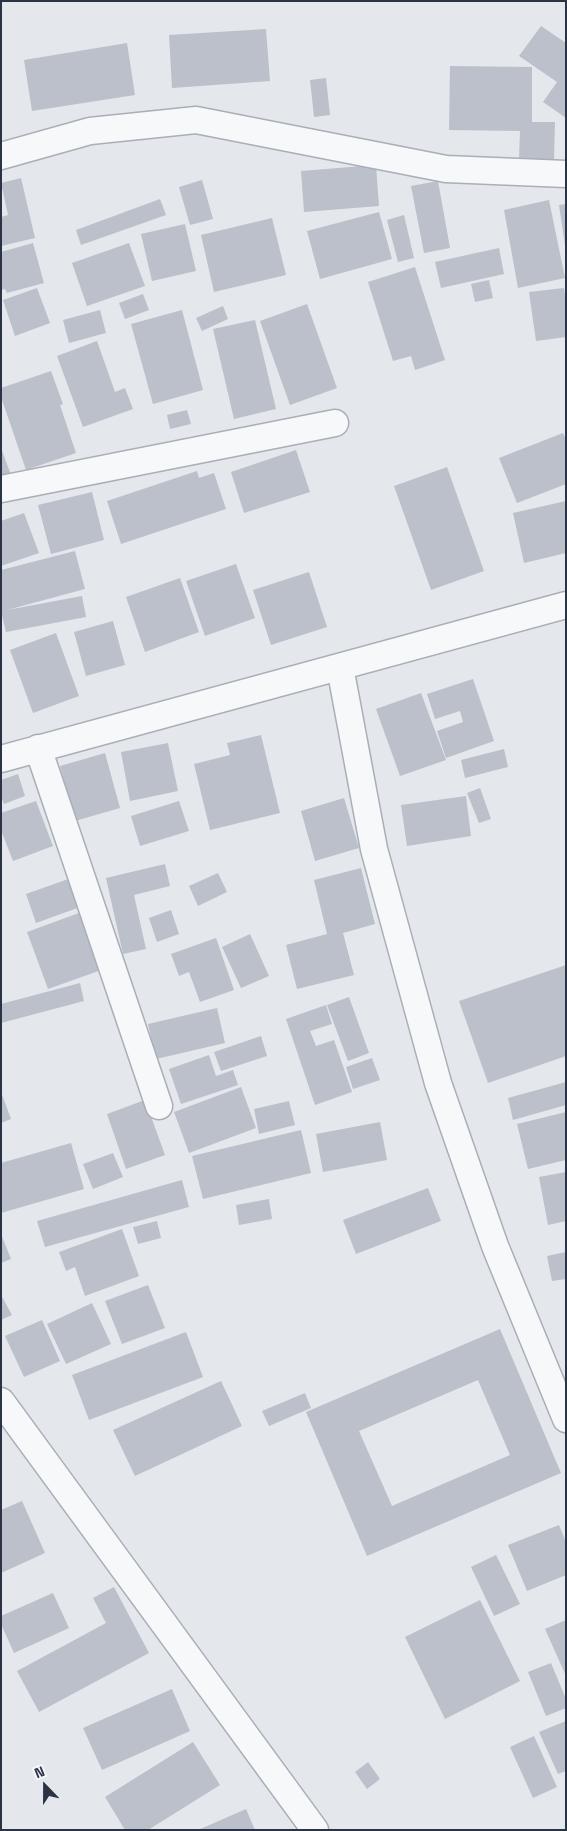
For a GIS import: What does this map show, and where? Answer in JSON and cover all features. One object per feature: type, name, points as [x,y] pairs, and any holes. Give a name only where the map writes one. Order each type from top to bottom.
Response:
[{"type":"street","points":[[1,156],[90,131],[196,120],[446,169],[566,174]]},
{"type":"street","points":[[1,489],[334,423]]},
{"type":"street","points":[[1,759],[566,605]]},
{"type":"street","points":[[340,667],[374,849],[438,1083],[495,1246],[566,1419]]},
{"type":"street","points":[[38,748],[159,1106]]},
{"type":"street","points":[[1,1401],[315,1830]]},
{"type":"building","points":[[541,26],[566,43],[566,118],[543,102],[557,82],[519,56]]},
{"type":"building","points":[[266,29],[270,81],[172,88],[169,35]]},
{"type":"building","points":[[127,43],[135,95],[32,111],[24,60]]},
{"type":"building","points":[[450,66],[532,67],[532,122],[555,122],[554,160],[519,159],[520,131],[449,130]]},
{"type":"building","points":[[326,78],[330,115],[314,117],[310,80]]},
{"type":"building","points":[[376,165],[379,206],[304,212],[301,171]]},
{"type":"building","points":[[21,178],[35,238],[1,246],[1,217],[8,215],[1,183]]},
{"type":"building","points":[[202,180],[213,219],[190,225],[179,187]]},
{"type":"building","points":[[438,181],[450,248],[424,253],[411,186]]},
{"type":"building","points":[[160,199],[166,215],[81,245],[76,230]]},
{"type":"building","points":[[549,200],[565,278],[518,288],[504,210]]},
{"type":"building","points":[[566,204],[566,245],[565,245],[559,205]]},
{"type":"building","points":[[379,212],[392,259],[320,279],[307,231]]},
{"type":"building","points":[[404,215],[414,258],[398,262],[387,220]]},
{"type":"building","points":[[272,218],[286,275],[214,292],[201,235]]},
{"type":"building","points":[[185,224],[196,271],[152,281],[141,234]]},
{"type":"building","points":[[33,243],[44,283],[7,293],[5,289],[1,290],[1,252]]},
{"type":"building","points":[[129,243],[145,286],[87,306],[72,263]]},
{"type":"building","points":[[499,248],[504,274],[441,288],[435,262]]},
{"type":"building","points":[[415,267],[445,360],[415,370],[411,356],[393,361],[368,282]]},
{"type":"building","points":[[489,280],[493,298],[475,302],[471,284]]},
{"type":"building","points":[[37,288],[50,323],[15,336],[3,300]]},
{"type":"building","points":[[564,288],[566,337],[536,341],[529,292]]},
{"type":"building","points":[[143,294],[149,310],[125,319],[119,303]]},
{"type":"building","points":[[307,304],[337,388],[290,405],[260,321]]},
{"type":"building","points":[[223,306],[228,319],[202,331],[196,318]]},
{"type":"building","points":[[100,310],[106,333],[69,343],[63,320]]},
{"type":"building","points":[[182,310],[203,390],[153,404],[131,324]]},
{"type":"building","points":[[255,320],[276,409],[234,419],[213,329]]},
{"type":"building","points":[[97,341],[115,392],[125,388],[133,409],[83,427],[57,356]]},
{"type":"building","points":[[51,371],[63,404],[60,405],[76,453],[26,470],[1,397],[1,388]]},
{"type":"building","points":[[187,410],[191,424],[170,429],[167,415]]},
{"type":"building","points":[[563,433],[566,439],[566,484],[517,503],[499,458]]},
{"type":"building","points":[[1,448],[11,475],[1,478]]},
{"type":"building","points":[[296,450],[310,492],[244,513],[231,472]]},
{"type":"building","points":[[447,467],[484,571],[431,590],[394,486]]},
{"type":"building","points":[[197,471],[199,478],[214,473],[226,509],[121,544],[107,501]]},
{"type":"building","points":[[92,492],[104,540],[51,554],[38,505]]},
{"type":"building","points":[[566,501],[566,553],[524,563],[513,513]]},
{"type":"building","points":[[24,513],[39,553],[1,566],[1,521]]},
{"type":"building","points":[[75,551],[85,589],[7,610],[82,596],[86,617],[6,632],[1,611],[1,570]]},
{"type":"building","points":[[236,564],[255,618],[205,636],[186,581]]},
{"type":"building","points":[[309,572],[327,627],[271,645],[253,590]]},
{"type":"building","points":[[180,578],[199,632],[145,652],[126,597]]},
{"type":"building","points":[[113,621],[125,665],[86,676],[74,632]]},
{"type":"building","points":[[56,633],[79,696],[33,713],[10,650]]},
{"type":"building","points":[[473,679],[494,741],[446,758],[437,731],[463,722],[460,711],[435,719],[427,694]]},
{"type":"building","points":[[421,693],[446,760],[400,776],[376,709]]},
{"type":"building","points":[[261,735],[280,813],[210,830],[194,764],[230,755],[227,743]]},
{"type":"building","points":[[168,743],[178,791],[130,801],[121,752]]},
{"type":"building","points":[[504,749],[508,767],[465,778],[461,760]]},
{"type":"building","points":[[105,753],[120,808],[75,821],[60,766]]},
{"type":"building","points":[[18,774],[25,796],[4,804],[1,796],[1,780]]},
{"type":"building","points":[[480,788],[491,819],[479,823],[467,793]]},
{"type":"building","points":[[466,796],[471,836],[407,846],[401,805]]},
{"type":"building","points":[[344,798],[359,848],[315,861],[301,811]]},
{"type":"building","points":[[36,801],[53,846],[13,861],[1,830],[1,813]]},
{"type":"building","points":[[179,801],[189,831],[140,846],[131,816]]},
{"type":"building","points":[[165,864],[170,886],[134,895],[146,949],[123,954],[106,878]]},
{"type":"building","points":[[361,868],[375,924],[343,933],[354,975],[297,989],[286,945],[327,934],[314,880]]},
{"type":"building","points":[[218,873],[227,892],[198,906],[189,886]]},
{"type":"building","points":[[74,877],[83,906],[36,923],[26,894]]},
{"type":"building","points":[[87,910],[107,968],[48,989],[27,932]]},
{"type":"building","points":[[171,910],[179,934],[157,942],[149,918]]},
{"type":"building","points":[[250,934],[269,976],[241,988],[222,947]]},
{"type":"building","points":[[216,938],[234,990],[200,1002],[189,972],[179,976],[171,954]]},
{"type":"building","points":[[566,965],[566,1056],[488,1083],[459,1001]]},
{"type":"building","points":[[80,983],[84,1001],[1,1023],[1,1004]]},
{"type":"building","points":[[349,997],[369,1053],[348,1061],[327,1005]]},
{"type":"building","points":[[326,1005],[332,1024],[310,1031],[316,1046],[334,1040],[352,1092],[315,1105],[286,1019]]},
{"type":"building","points":[[217,1008],[225,1043],[156,1059],[148,1024]]},
{"type":"building","points":[[261,1036],[267,1056],[221,1071],[214,1052]]},
{"type":"building","points":[[209,1055],[216,1076],[233,1070],[238,1085],[181,1104],[169,1069]]},
{"type":"building","points":[[372,1058],[380,1080],[353,1089],[346,1067]]},
{"type":"building","points":[[566,1082],[566,1105],[513,1120],[508,1098]]},
{"type":"building","points":[[241,1087],[256,1128],[189,1153],[174,1112]]},
{"type":"building","points":[[1,1092],[11,1119],[1,1123]]},
{"type":"building","points":[[145,1100],[165,1155],[126,1169],[107,1114]]},
{"type":"building","points":[[289,1101],[295,1125],[259,1134],[254,1109]]},
{"type":"building","points":[[566,1112],[566,1160],[528,1169],[517,1124]]},
{"type":"building","points":[[380,1122],[387,1160],[323,1172],[316,1134]]},
{"type":"building","points":[[301,1130],[311,1173],[203,1199],[192,1156]]},
{"type":"building","points":[[71,1143],[84,1189],[1,1213],[1,1163]]},
{"type":"building","points":[[113,1153],[123,1177],[93,1189],[83,1164]]},
{"type":"building","points":[[566,1172],[566,1221],[548,1225],[539,1177]]},
{"type":"building","points":[[182,1180],[189,1207],[45,1247],[37,1221]]},
{"type":"building","points":[[428,1188],[441,1221],[356,1254],[343,1220]]},
{"type":"building","points":[[269,1199],[272,1219],[239,1225],[236,1205]]},
{"type":"building","points":[[157,1221],[161,1238],[138,1244],[133,1227]]},
{"type":"building","points":[[122,1229],[139,1276],[85,1296],[75,1267],[66,1271],[59,1252]]},
{"type":"building","points":[[1,1234],[11,1259],[1,1263]]},
{"type":"building","points":[[566,1252],[566,1279],[552,1281],[547,1256]]},
{"type":"building","points":[[148,1285],[165,1328],[122,1344],[105,1301]]},
{"type":"building","points":[[1,1295],[12,1315],[1,1320]]},
{"type":"building","points":[[92,1303],[111,1344],[66,1364],[47,1324]]},
{"type":"building","points":[[42,1320],[60,1361],[24,1377],[5,1336]]},
{"type":"building","points":[[500,1329],[561,1473],[367,1556],[306,1412]],"holes":[[[478,1380],[510,1455],[392,1506],[359,1431]]]},
{"type":"building","points":[[186,1332],[203,1377],[89,1420],[72,1375]]},
{"type":"building","points":[[221,1381],[242,1426],[135,1476],[113,1430]]},
{"type":"building","points":[[305,1393],[311,1408],[269,1426],[262,1411]]},
{"type":"building","points":[[22,1501],[45,1553],[1,1573],[1,1510]]},
{"type":"building","points":[[559,1525],[566,1542],[566,1575],[527,1591],[508,1545]]},
{"type":"building","points":[[496,1555],[520,1604],[494,1616],[471,1567]]},
{"type":"building","points":[[114,1587],[149,1653],[39,1712],[17,1671],[106,1623],[93,1598]]},
{"type":"building","points":[[53,1593],[69,1628],[14,1653],[1,1624],[1,1616]]},
{"type":"building","points":[[480,1600],[520,1681],[445,1719],[405,1637]]},
{"type":"building","points":[[566,1620],[566,1676],[545,1629]]},
{"type":"building","points":[[551,1663],[566,1699],[566,1708],[546,1716],[528,1672]]},
{"type":"building","points":[[172,1689],[190,1731],[102,1770],[83,1728]]},
{"type":"building","points":[[566,1721],[566,1771],[558,1774],[539,1732]]},
{"type":"building","points":[[534,1736],[557,1787],[533,1798],[510,1747]]},
{"type":"building","points":[[193,1742],[220,1785],[148,1830],[125,1830],[105,1797]]},
{"type":"building","points":[[368,1762],[380,1779],[367,1789],[355,1772]]},
{"type":"building","points":[[246,1809],[255,1830],[198,1830]]}]
